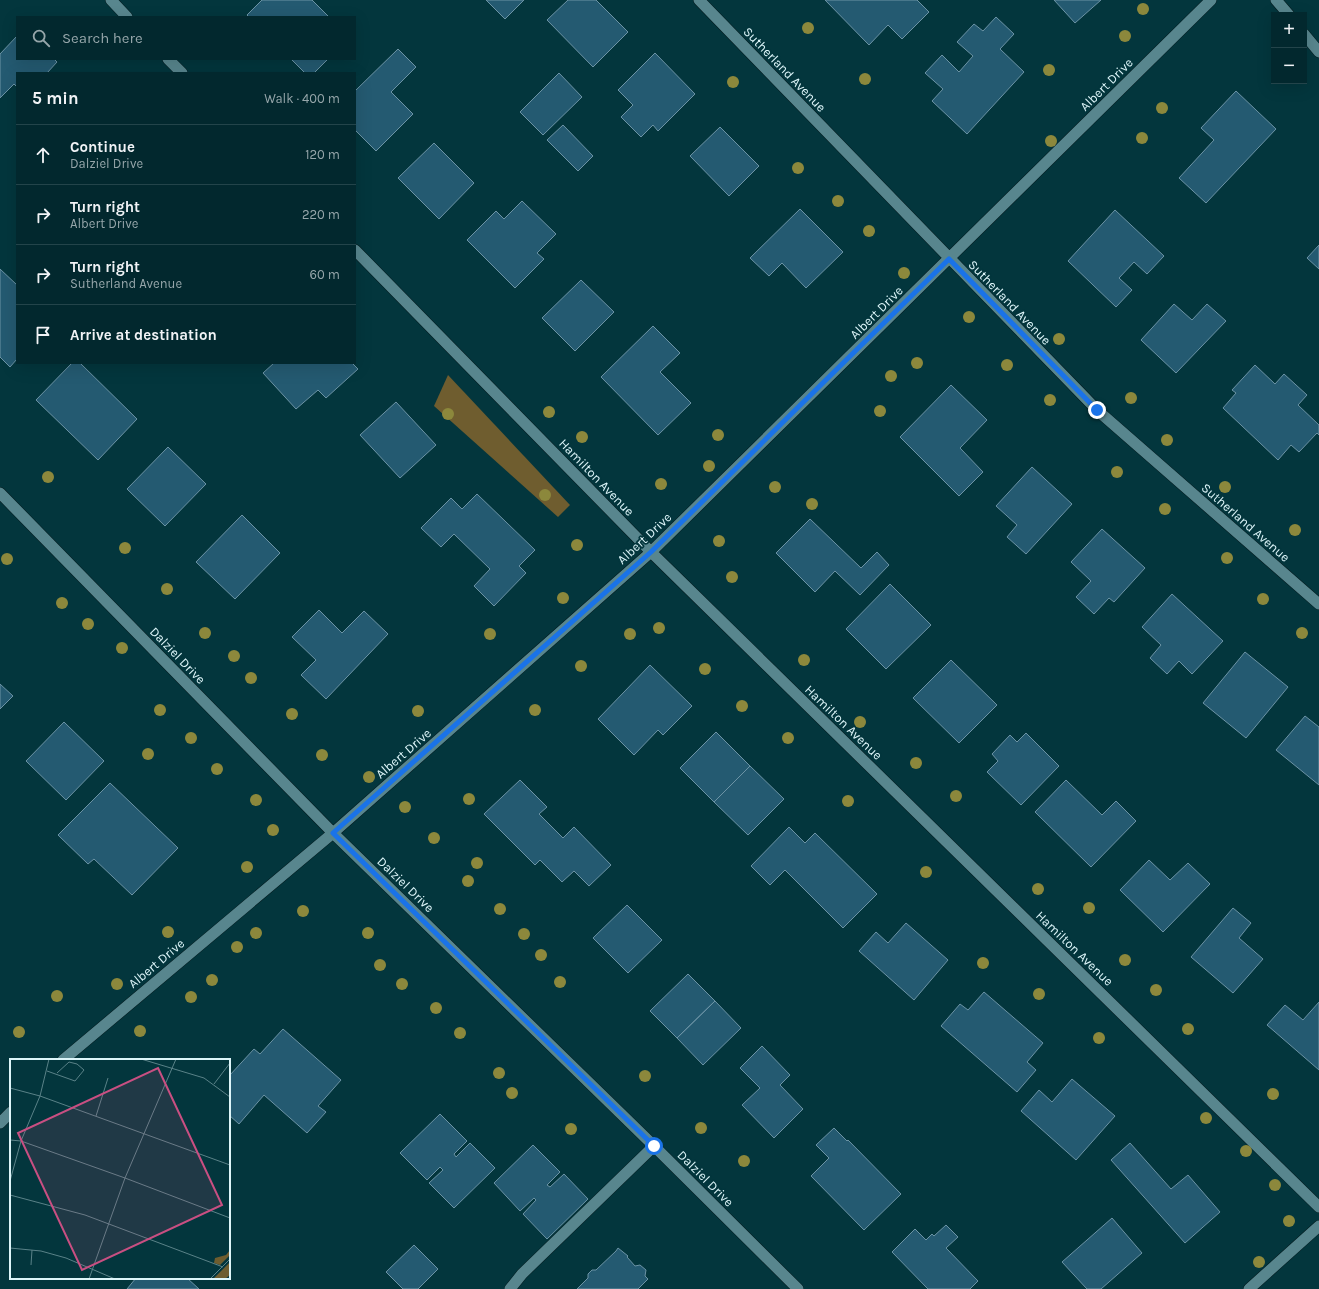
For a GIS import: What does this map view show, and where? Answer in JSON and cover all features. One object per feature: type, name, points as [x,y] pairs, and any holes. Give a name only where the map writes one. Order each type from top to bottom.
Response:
[{"type":"street","points":[[111,0],[126,16]]},
{"type":"street","name":"Sutherland Avenue","points":[[699,0],[1097,410],[1319,604]]},
{"type":"street","name":"Albert Drive","points":[[64,1059],[333,833],[651,552],[1211,0]]},
{"type":"street","points":[[1276,0],[1286,12]]},
{"type":"street","points":[[1307,38],[1319,52]]},
{"type":"street","points":[[169,60],[181,72]]},
{"type":"street","name":"Hamilton Avenue","points":[[356,251],[651,552],[1319,1207]]},
{"type":"street","name":"Dalziel Drive","points":[[0,493],[333,833],[654,1146],[798,1289]]},
{"type":"street","points":[[0,1123],[10,1113]]},
{"type":"street","points":[[510,1289],[522,1274],[654,1146]]},
{"type":"street","points":[[1249,1289],[1319,1226]]},
{"type":"shaded area","points":[[448,375],[570,505],[558,517],[434,406]]},
{"type":"building","points":[[262,0],[312,0],[328,16],[248,16],[247,15]]},
{"type":"building","points":[[486,0],[524,0],[505,19]]},
{"type":"building","points":[[568,0],[596,0],[628,32],[593,67],[547,20]]},
{"type":"building","points":[[825,0],[917,0],[929,12],[902,39],[888,25],[869,45]]},
{"type":"building","points":[[1054,0],[1101,0],[1075,23]]},
{"type":"building","points":[[996,17],[1014,34],[1000,49],[1024,72],[967,134],[932,101],[943,89],[925,73],[942,55],[959,72],[973,56],[957,42],[974,24],[983,31]]},
{"type":"building","points":[[16,37],[16,60],[55,60],[57,62],[48,72],[16,72],[16,86],[14,84],[0,98],[0,54]]},
{"type":"building","points":[[398,49],[416,67],[391,92],[413,114],[376,151],[356,131],[356,90]]},
{"type":"building","points":[[655,53],[695,94],[658,131],[653,125],[641,137],[621,117],[633,105],[618,90]]},
{"type":"building","points":[[292,60],[327,60],[315,72],[304,72]]},
{"type":"building","points":[[559,73],[582,97],[543,135],[520,112]]},
{"type":"building","points":[[1236,91],[1276,129],[1206,203],[1179,178],[1214,140],[1201,128]]},
{"type":"building","points":[[563,125],[593,156],[578,171],[547,140]]},
{"type":"building","points":[[720,127],[759,166],[729,196],[690,156]]},
{"type":"building","points":[[434,143],[474,183],[439,219],[398,178]]},
{"type":"building","points":[[522,201],[556,234],[537,253],[544,259],[515,288],[467,240],[496,211],[504,219]]},
{"type":"building","points":[[800,209],[843,252],[806,288],[782,263],[769,276],[750,258]]},
{"type":"building","points":[[1115,210],[1164,256],[1147,274],[1134,262],[1119,278],[1132,290],[1116,307],[1068,261]]},
{"type":"building","points":[[1319,245],[1319,269],[1307,258]]},
{"type":"building","points":[[0,269],[16,284],[16,360],[10,367],[0,357]]},
{"type":"building","points":[[581,280],[614,312],[575,351],[542,318]]},
{"type":"building","points":[[1174,304],[1192,320],[1207,304],[1226,321],[1176,373],[1141,340]]},
{"type":"building","points":[[653,326],[680,353],[660,372],[691,403],[658,435],[601,377]]},
{"type":"building","points":[[71,364],[81,364],[137,419],[98,460],[36,400]]},
{"type":"building","points":[[273,364],[353,364],[358,369],[326,398],[318,390],[296,409],[263,373]]},
{"type":"building","points":[[1255,365],[1275,384],[1284,374],[1307,395],[1298,405],[1319,425],[1319,435],[1317,433],[1299,452],[1291,445],[1278,460],[1223,408],[1236,393],[1232,390]]},
{"type":"building","points":[[951,385],[987,420],[960,448],[983,472],[959,496],[900,437]]},
{"type":"building","points":[[396,402],[436,445],[400,478],[360,435]]},
{"type":"building","points":[[168,447],[206,484],[165,526],[127,489]]},
{"type":"building","points":[[1032,467],[1072,504],[1026,554],[1007,537],[1017,525],[996,506]]},
{"type":"building","points":[[477,494],[535,550],[519,566],[526,573],[494,606],[474,586],[490,569],[454,534],[441,547],[421,528],[451,498],[462,509]]},
{"type":"building","points":[[242,515],[280,553],[235,599],[196,562]]},
{"type":"building","points":[[810,519],[861,568],[877,552],[889,565],[860,595],[835,571],[815,592],[776,553]]},
{"type":"building","points":[[1102,529],[1145,568],[1114,602],[1109,598],[1094,614],[1076,597],[1091,581],[1071,562]]},
{"type":"building","points":[[890,584],[931,625],[886,669],[846,629]]},
{"type":"building","points":[[1172,594],[1223,641],[1192,674],[1179,661],[1167,674],[1150,658],[1161,645],[1142,627]]},
{"type":"building","points":[[319,610],[342,633],[364,611],[388,634],[326,699],[301,675],[316,660],[292,637]]},
{"type":"building","points":[[1245,652],[1288,687],[1246,738],[1203,703]]},
{"type":"building","points":[[951,660],[997,705],[959,743],[913,698]]},
{"type":"building","points":[[650,665],[692,706],[663,735],[658,730],[634,755],[598,719]]},
{"type":"building","points":[[0,684],[13,696],[0,709]]},
{"type":"building","points":[[1305,716],[1319,727],[1319,785],[1276,750]]},
{"type":"building","points":[[64,722],[104,761],[66,800],[26,761]]},
{"type":"building","points":[[716,732],[750,766],[714,802],[680,768]]},
{"type":"building","points":[[1026,733],[1059,766],[1021,805],[987,772],[998,761],[992,754],[1010,735],[1017,742]]},
{"type":"building","points":[[750,766],[784,799],[748,835],[714,802]]},
{"type":"building","points":[[520,780],[547,807],[539,814],[563,838],[574,827],[611,865],[589,886],[574,871],[562,882],[540,860],[535,865],[484,814]]},
{"type":"building","points":[[1066,780],[1102,815],[1116,801],[1136,821],[1091,867],[1035,812]]},
{"type":"building","points":[[110,783],[178,848],[132,895],[94,859],[88,864],[58,835]]},
{"type":"building","points":[[789,827],[805,843],[815,833],[877,894],[843,928],[785,870],[770,885],[751,866]]},
{"type":"building","points":[[1149,860],[1170,880],[1188,863],[1210,884],[1163,932],[1120,890]]},
{"type":"building","points":[[627,905],[662,940],[628,973],[593,938]]},
{"type":"building","points":[[1233,908],[1251,923],[1239,938],[1263,959],[1233,993],[1191,957]]},
{"type":"building","points":[[906,923],[948,960],[914,1000],[859,951],[876,932],[888,943]]},
{"type":"building","points":[[688,974],[715,1001],[677,1038],[650,1011]]},
{"type":"building","points":[[984,992],[1043,1043],[1027,1062],[1036,1070],[1017,1092],[941,1026],[960,1004],[968,1010]]},
{"type":"building","points":[[715,1001],[741,1028],[703,1065],[677,1038]]},
{"type":"building","points":[[1319,1002],[1319,1070],[1267,1025],[1285,1005],[1303,1020]]},
{"type":"building","points":[[283,1029],[341,1080],[318,1106],[326,1112],[307,1133],[264,1095],[239,1124],[230,1116],[230,1075],[254,1049],[260,1054]]},
{"type":"building","points":[[762,1046],[790,1075],[780,1085],[803,1109],[774,1138],[742,1105],[760,1088],[740,1068]]},
{"type":"building","points":[[1072,1079],[1115,1116],[1076,1160],[1021,1111],[1039,1090],[1052,1102]]},
{"type":"building","points":[[440,1114],[467,1141],[454,1154],[456,1157],[470,1143],[495,1168],[454,1208],[429,1183],[443,1170],[440,1167],[427,1180],[400,1153]]},
{"type":"building","points":[[834,1128],[847,1141],[848,1140],[901,1194],[864,1230],[811,1176],[829,1158],[816,1145]]},
{"type":"building","points":[[1130,1143],[1171,1189],[1188,1175],[1220,1212],[1185,1243],[1111,1160]]},
{"type":"building","points":[[533,1145],[560,1172],[547,1185],[550,1187],[564,1174],[588,1199],[547,1239],[523,1214],[536,1200],[534,1198],[520,1211],[494,1183]]},
{"type":"building","points":[[1112,1218],[1142,1253],[1101,1289],[1087,1289],[1062,1262]]},
{"type":"building","points":[[946,1225],[958,1237],[946,1248],[978,1281],[970,1289],[928,1289],[892,1252],[915,1229],[926,1240],[932,1234],[934,1236]]},
{"type":"building","points":[[414,1245],[438,1269],[418,1289],[403,1289],[386,1272]]},
{"type":"building","points":[[618,1248],[628,1256],[627,1257],[635,1266],[640,1265],[646,1270],[645,1276],[648,1279],[638,1289],[577,1289],[588,1278],[588,1274],[592,1270],[596,1270]]},
{"type":"building","points":[[135,1279],[188,1279],[199,1289],[127,1289]]},
{"type":"route","points":[[654,1146],[333,833],[651,552],[949,259],[1097,410]]}]
